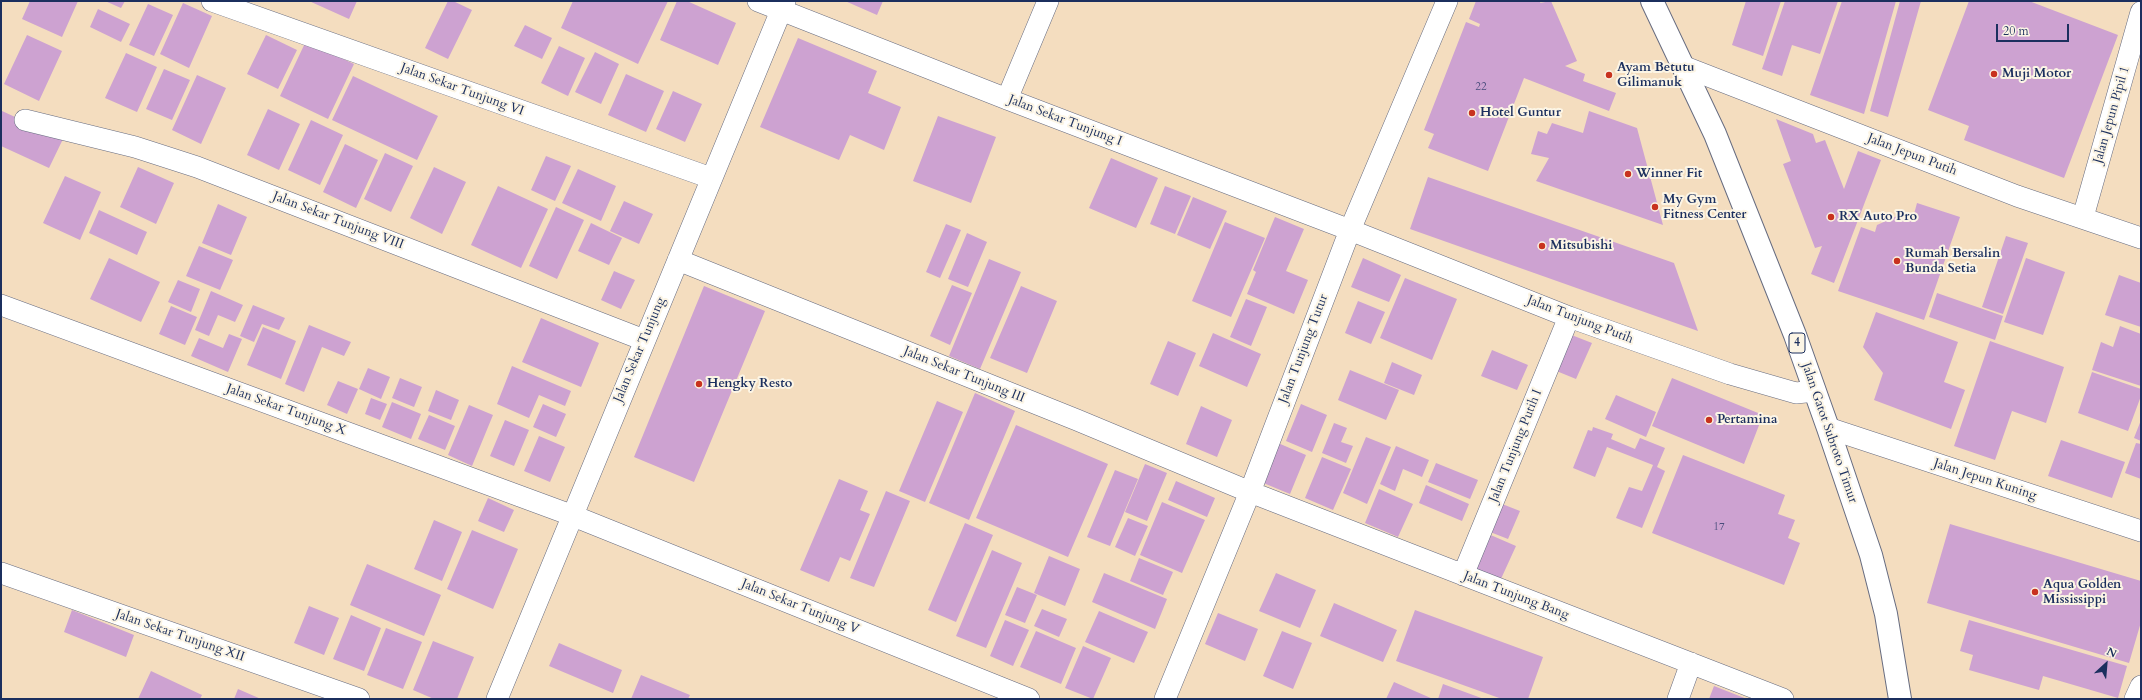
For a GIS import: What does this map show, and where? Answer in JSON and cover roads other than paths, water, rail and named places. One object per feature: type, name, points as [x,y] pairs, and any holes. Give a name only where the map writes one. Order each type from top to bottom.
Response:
[{"type":"highway","name":"Jalan Gatot Subroto Timur","points":[[1652,1],[1685,67],[1715,134],[1815,391],[1871,555],[1886,614],[1900,699]]},
{"type":"street","name":"Jalan Sekar Tunjung VI","points":[[212,1],[711,178]]},
{"type":"street","name":"Jalan Sekar Tunjung I","points":[[758,1],[783,5],[1007,99],[1350,230]]},
{"type":"street","points":[[1007,99],[1048,1]]},
{"type":"street","name":"Jalan Tunjung Tutur","points":[[1165,699],[1250,492],[1350,230],[1447,1]]},
{"type":"street","name":"Jalan Sekar Tunjung","points":[[497,699],[783,5]]},
{"type":"street","name":"Jalan Jepun Pipil 1","points":[[2083,217],[2141,12]]},
{"type":"street","name":"Jalan Jepun Putih","points":[[1685,67],[2017,196],[2083,217],[2141,238]]},
{"type":"street","name":"Jalan Sekar Tunjung VIII","points":[[25,120],[135,147],[197,166],[644,340]]},
{"type":"street","name":"Jalan Tunjung Putih","points":[[1350,230],[1569,317],[1730,374],[1796,393],[1815,391]]},
{"type":"street","name":"Jalan Sekar Tunjung III","points":[[678,260],[1077,420],[1250,492]]},
{"type":"street","name":"Jalan Sekar Tunjung X","points":[[1,305],[572,515]]},
{"type":"street","name":"Jalan Tunjung Putih I","points":[[1463,575],[1569,317]]},
{"type":"street","name":"Jalan Jepun Kuning","points":[[1828,428],[2141,531]]},
{"type":"street","name":"Jalan Tunjung Bang","points":[[1250,492],[1783,699]]},
{"type":"street","name":"Jalan Sekar Tunjung V","points":[[572,515],[1029,699]]},
{"type":"street","name":"Jalan Sekar Tunjung XII","points":[[1,573],[359,699]]},
{"type":"street","points":[[1678,699],[1691,663]]},
{"type":"street","points":[[2135,699],[2141,686]]},
{"type":"place","name":"Muji Motor","points":[[1994,74]]},
{"type":"place","name":"Ayam Betutu Gilimanuk","points":[[1609,75]]},
{"type":"place","name":"Hotel Guntur","points":[[1472,113]]},
{"type":"place","name":"Winner Fit","points":[[1628,174]]},
{"type":"place","name":"My Gym Fitness Center","points":[[1655,207]]},
{"type":"place","name":"RX Auto Pro","points":[[1831,217]]},
{"type":"place","name":"Mitsubishi","points":[[1542,246]]},
{"type":"place","name":"Rumah Bersalin Bunda Setia","points":[[1897,261]]},
{"type":"place","name":"Hengky Resto","points":[[699,384]]},
{"type":"place","name":"Pertamina","points":[[1709,420]]},
{"type":"place","name":"Aqua Golden Mississippi","points":[[2035,592]]}]
